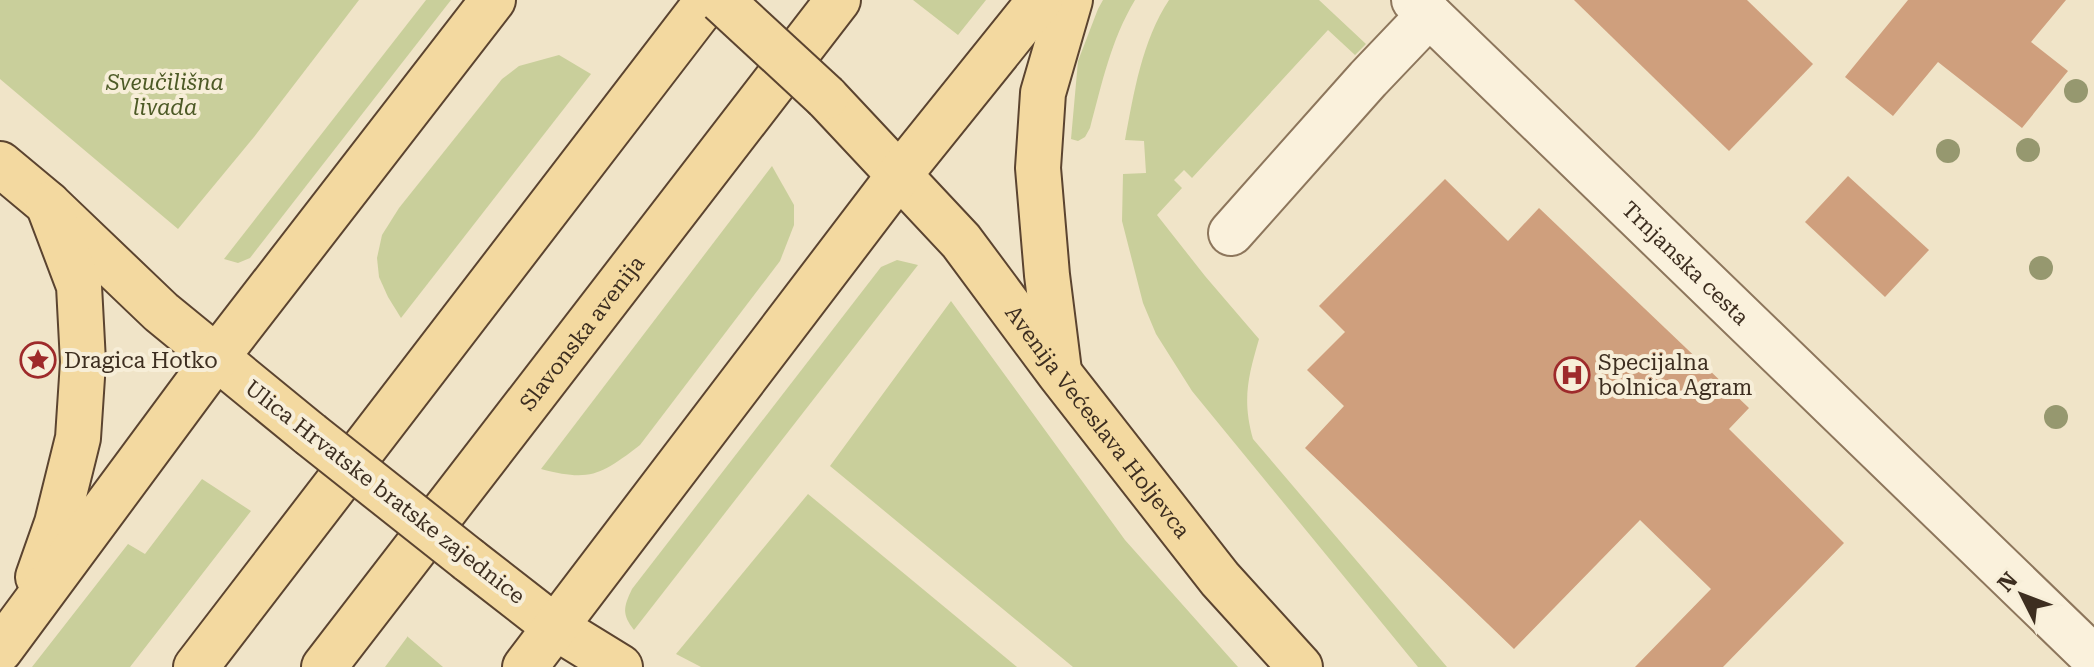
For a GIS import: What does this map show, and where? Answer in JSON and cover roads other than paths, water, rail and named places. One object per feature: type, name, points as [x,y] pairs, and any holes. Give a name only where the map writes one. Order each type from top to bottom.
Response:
[{"type":"main road","points":[[11,635],[216,358],[493,0]]},
{"type":"main road","points":[[196,667],[708,0]]},
{"type":"main road","points":[[721,0],[826,97],[900,174]]},
{"type":"main road","name":"Slavonska avenija","points":[[324,667],[838,0]]},
{"type":"main road","points":[[525,667],[900,174],[1040,0]]},
{"type":"main road","points":[[1059,373],[1038,168],[1043,93],[1070,0]]},
{"type":"main road","name":"Ulica Hrvatske bratske zajednice","points":[[0,164],[48,204],[161,312],[216,358],[555,627]]},
{"type":"main road","name":"Avenija Većeslava Holjevca","points":[[900,174],[961,241],[1059,373],[1220,579],[1300,667]]},
{"type":"main road","points":[[11,635],[57,523],[78,438],[83,362],[79,286],[48,204]]},
{"type":"main road","points":[[555,627],[620,667]]},
{"type":"street","points":[[1231,233],[1368,79],[1422,7]]},
{"type":"street","name":"Trnjanska cesta","points":[[1422,7],[2094,658]]},
{"type":"place","name":"Dragica Hotko","points":[[38,360]]},
{"type":"place","name":"Specijalna bolnica Agram","points":[[1572,375]]},
{"type":"park label","name":"Sveučilišna livada","points":[[165,94]]}]
